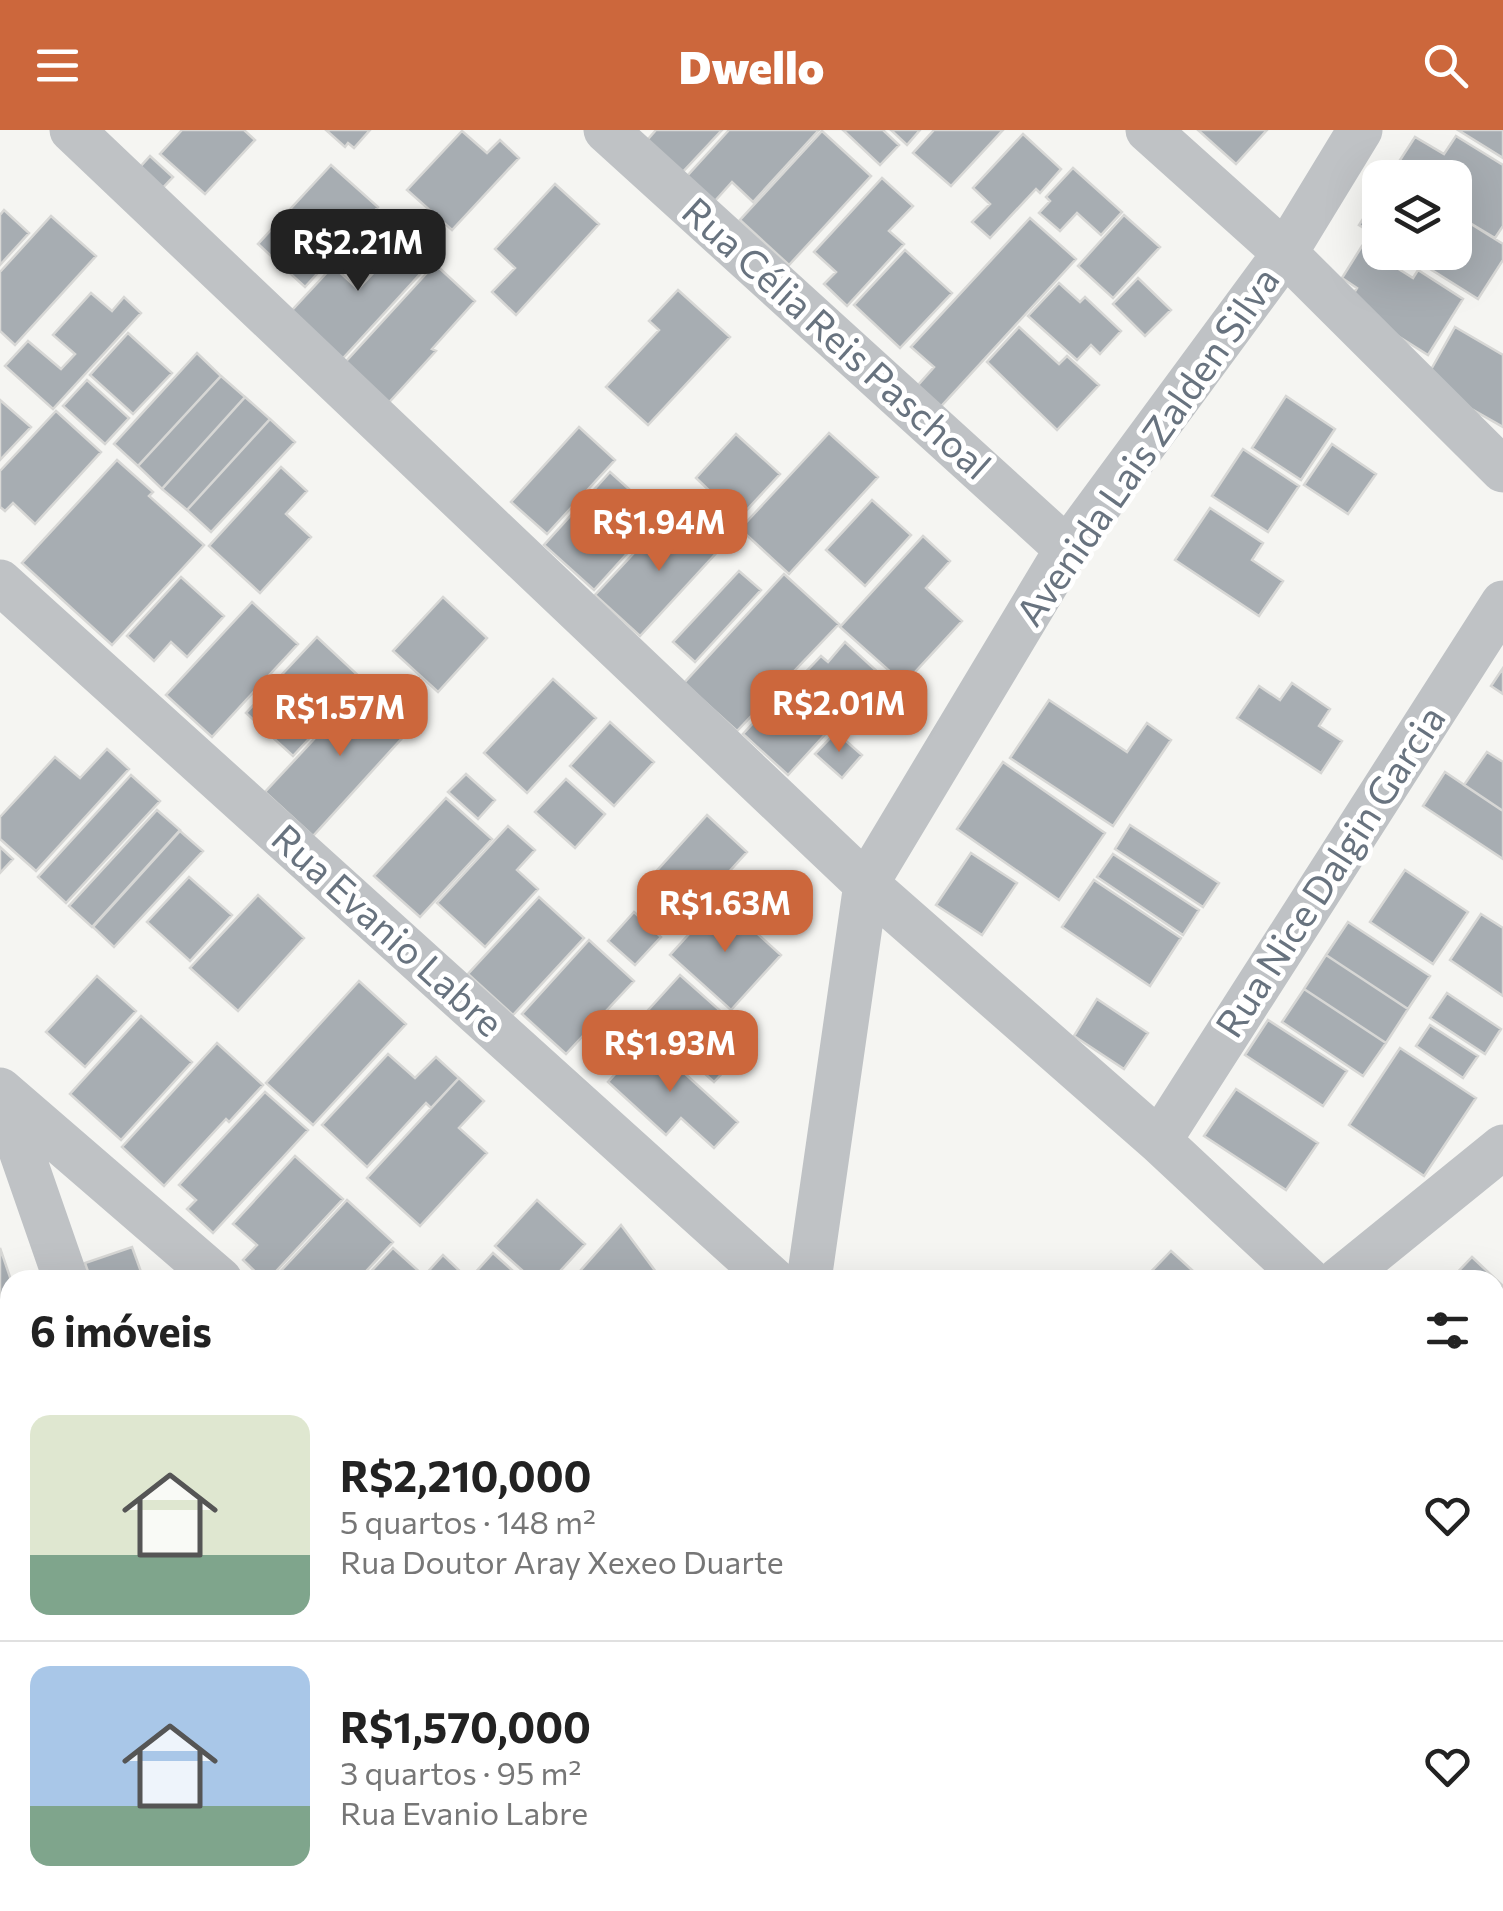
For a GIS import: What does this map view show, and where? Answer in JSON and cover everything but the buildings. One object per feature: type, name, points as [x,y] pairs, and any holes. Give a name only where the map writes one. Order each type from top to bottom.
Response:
[{"type":"street","points":[[72,130],[866,884],[1158,1141],[1297,1270]]},
{"type":"street","name":"Rua Célia Reis Paschoal","points":[[606,130],[1067,549]]},
{"type":"street","points":[[1148,130],[1284,253],[1503,470]]},
{"type":"street","name":"Avenida Lais Zalden Silva","points":[[810,1270],[866,884],[1067,549],[1284,253],[1360,130]]},
{"type":"street","name":"Rua Evanio Labre","points":[[0,582],[762,1270]]},
{"type":"street","name":"Rua Nice Dalgin Garcia","points":[[1158,1141],[1503,603]]},
{"type":"street","points":[[0,1090],[63,1270]]},
{"type":"street","points":[[0,1090],[208,1270]]},
{"type":"street","points":[[1351,1270],[1503,1147]]}]
